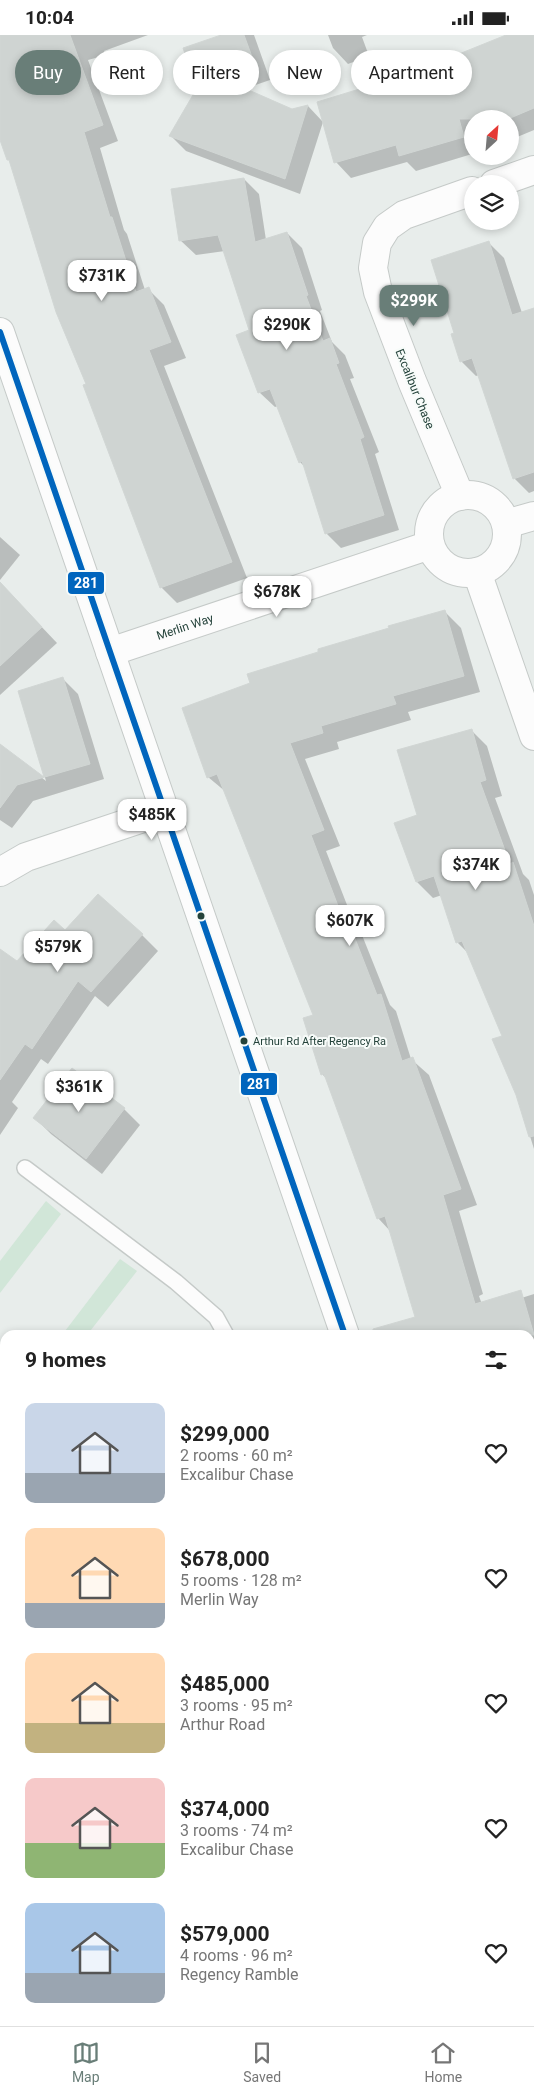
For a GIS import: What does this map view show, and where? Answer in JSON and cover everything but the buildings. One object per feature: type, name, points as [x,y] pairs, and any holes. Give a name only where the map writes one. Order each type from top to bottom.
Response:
[{"type":"street","points":[[519,175],[534,170]]},
{"type":"street","name":"Excalibur Chase","points":[[460,496],[398,345],[378,292],[373,268],[377,243],[386,227],[404,215],[464,194]]},
{"type":"street","points":[[0,332],[343,1330]]},
{"type":"street","points":[[474,495],[488,501],[499,510],[506,524],[507,539],[502,554],[491,565],[477,572],[462,573],[448,568],[437,558],[430,545],[429,529],[434,514],[445,503],[460,496],[474,495]]},
{"type":"street","points":[[506,524],[534,516]]},
{"type":"street","name":"Merlin Way","points":[[110,652],[430,545]]},
{"type":"street","points":[[477,572],[534,736]]},
{"type":"street","points":[[0,872],[26,857],[164,811]]},
{"type":"lane","points":[[25,1168],[176,1282],[216,1317],[223,1330]]},
{"type":"green space","points":[[46,1201],[61,1214],[0,1293],[0,1261]]},
{"type":"green space","points":[[120,1259],[137,1271],[91,1330],[66,1330]]},
{"type":"transit line","name":"281","points":[[0,332],[343,1330]]},
{"type":"place","name":"Arthur Rd After Regency Ra","points":[[244,1041]]}]
